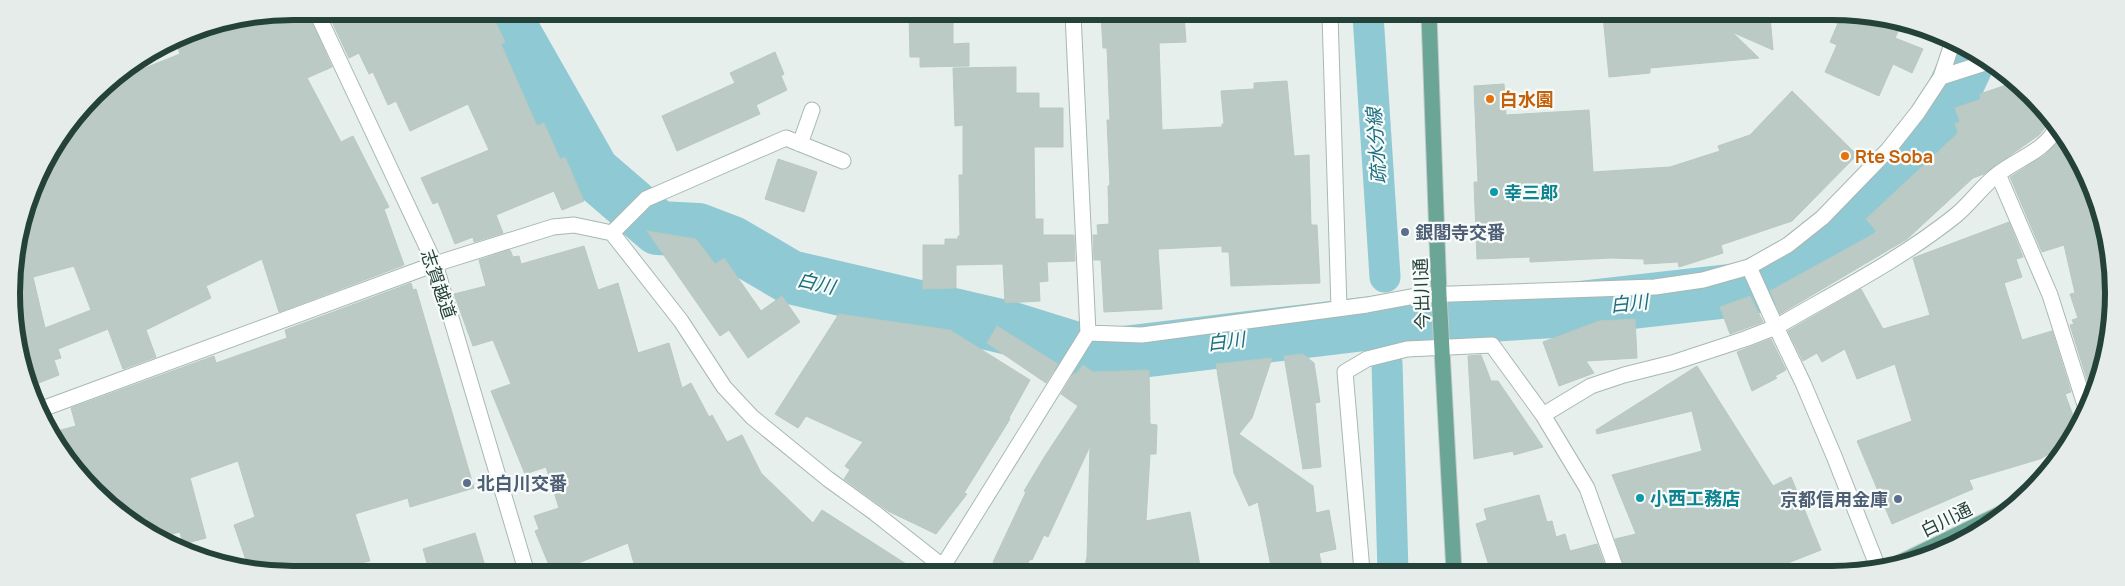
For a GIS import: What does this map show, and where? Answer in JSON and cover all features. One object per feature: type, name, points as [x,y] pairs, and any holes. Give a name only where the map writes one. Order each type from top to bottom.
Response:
[{"type":"main road","name":"今出川通","points":[[1429,20],[1440,300],[1454,566]]},
{"type":"main road","name":"白川通","points":[[1936,545],[1964,531]]},
{"type":"street","name":"志賀越道","points":[[320,20],[435,264],[525,566]]},
{"type":"street","points":[[947,566],[1085,338],[1073,20]]},
{"type":"street","points":[[1330,20],[1339,308]]},
{"type":"street","points":[[1085,338],[1142,335],[1421,295],[1440,300],[1655,287],[1703,280],[1750,268],[1788,245],[1822,218],[1888,150],[1947,75],[1951,47]]},
{"type":"street","points":[[1947,75],[1981,64]]},
{"type":"street","points":[[800,144],[812,110]]},
{"type":"street","points":[[1543,415],[1590,386],[1672,363],[1776,326],[1902,253],[1955,216],[1998,174],[2040,148],[2054,134]]},
{"type":"street","points":[[45,408],[435,264],[553,227],[574,225],[616,228],[646,199],[786,138],[843,161]]},
{"type":"street","points":[[1998,174],[2050,295],[2083,399]]},
{"type":"street","points":[[616,228],[681,321],[724,387],[752,417],[828,479],[875,513],[941,566]]},
{"type":"street","points":[[1750,268],[1803,383],[1876,563]]},
{"type":"street","points":[[1361,566],[1345,372],[1367,359],[1442,340],[1492,345],[1543,415],[1587,488],[1616,566]]},
{"type":"building","points":[[311,20],[332,67],[307,78],[341,142],[353,136],[389,207],[384,209],[404,265],[279,312],[262,259],[206,286],[211,298],[146,330],[156,357],[123,369],[108,329],[58,349],[61,358],[54,360],[59,375],[35,384],[22,329],[20,293],[22,257],[34,205],[48,172],[76,127],[113,88],[130,74],[180,54],[177,46],[222,29],[257,22]],"holes":[[[74,266],[91,310],[45,328],[33,277]]]},
{"type":"building","points":[[331,20],[478,20],[479,23],[485,20],[495,20],[505,42],[501,44],[537,126],[544,123],[560,159],[565,157],[584,201],[562,210],[554,191],[496,215],[503,233],[474,242],[473,237],[455,244],[438,202],[433,204],[421,178],[489,150],[468,104],[410,131],[396,101],[388,105],[373,72],[369,74],[359,53],[349,58]]},
{"type":"building","points":[[909,20],[953,20],[953,44],[969,43],[969,66],[920,67],[920,57],[910,57]]},
{"type":"building","points":[[1101,20],[1184,20],[1186,42],[1159,43],[1162,130],[1222,127],[1222,124],[1224,124],[1221,91],[1254,89],[1254,83],[1287,81],[1294,156],[1309,155],[1311,225],[1317,225],[1320,283],[1231,286],[1229,252],[1222,252],[1222,246],[1158,249],[1162,309],[1104,312],[1101,260],[1094,260],[1093,235],[1098,235],[1097,225],[1109,224],[1108,186],[1110,185],[1107,120],[1110,120],[1107,48],[1103,48]]},
{"type":"building","points":[[1603,20],[1770,20],[1773,50],[1732,32],[1759,58],[1650,68],[1650,73],[1609,77]]},
{"type":"building","points":[[1839,20],[1868,22],[1900,28],[1895,38],[1923,49],[1912,73],[1893,64],[1879,96],[1825,72],[1837,45],[1830,42]]},
{"type":"building","points":[[775,52],[784,74],[781,76],[787,90],[756,105],[760,114],[677,151],[662,116],[735,83],[730,73]]},
{"type":"building","points":[[1016,67],[1016,93],[1039,93],[1039,108],[1063,108],[1063,147],[1034,147],[1035,219],[1043,219],[1043,235],[1074,235],[1075,261],[1047,262],[1048,281],[1039,282],[1040,301],[1005,303],[1003,264],[956,265],[956,288],[923,289],[923,245],[945,245],[945,239],[958,239],[958,236],[960,236],[959,175],[963,175],[963,125],[955,126],[953,68]]},
{"type":"building","points":[[1504,84],[1506,115],[1589,110],[1593,172],[1670,167],[1720,151],[1718,146],[1750,135],[1792,91],[1857,155],[1792,221],[1721,245],[1723,253],[1679,267],[1678,262],[1644,264],[1644,259],[1611,258],[1530,262],[1530,257],[1477,259],[1474,182],[1478,182],[1474,86]]},
{"type":"building","points":[[2008,84],[2047,125],[2039,135],[1984,174],[1973,178],[1907,239],[1780,314],[1770,291],[1877,232],[1866,219],[1958,133],[1955,124],[1960,122],[1955,108],[1981,99],[1980,94]]},
{"type":"building","points":[[2058,140],[2077,172],[2091,205],[2100,240],[2105,293],[2103,329],[2096,364],[2089,386],[2070,325],[2074,324],[2072,320],[2078,318],[2070,294],[2075,293],[2064,245],[2042,252],[2010,177],[2045,155]]},
{"type":"building","points":[[778,159],[817,172],[804,212],[765,199]]},
{"type":"building","points":[[2009,222],[2023,257],[2016,259],[2022,277],[2004,283],[2022,340],[2052,331],[2071,392],[2065,394],[2074,419],[2055,451],[2040,459],[1969,480],[1973,489],[1892,524],[1857,441],[1912,421],[1895,364],[1857,379],[1845,349],[1822,362],[1817,353],[1803,361],[1788,331],[1861,289],[1883,329],[1930,315],[1913,258]]},
{"type":"building","points":[[647,231],[696,239],[715,264],[724,258],[761,311],[782,296],[800,322],[748,358],[729,330],[720,336]]},
{"type":"building","points":[[584,246],[598,290],[618,283],[638,353],[669,343],[682,388],[691,383],[709,417],[712,415],[727,442],[742,435],[761,473],[813,523],[822,510],[909,566],[635,566],[628,543],[571,566],[549,566],[535,531],[539,529],[534,516],[559,508],[546,467],[525,474],[491,391],[511,384],[493,340],[473,346],[454,294],[486,286],[479,260],[510,250],[513,257],[519,256],[521,264]]},
{"type":"building","points":[[411,283],[413,290],[416,289],[474,488],[410,507],[408,498],[355,514],[370,561],[347,566],[257,564],[247,562],[234,525],[255,517],[238,461],[190,478],[206,538],[185,543],[183,542],[180,532],[167,535],[141,520],[113,498],[76,459],[57,431],[76,426],[71,408],[214,356],[216,363],[287,338],[285,330]]},
{"type":"building","points":[[1750,296],[1763,322],[1730,334],[1720,307]]},
{"type":"building","points":[[839,314],[950,330],[1030,380],[1010,419],[964,493],[967,494],[936,534],[888,511],[844,479],[850,470],[845,466],[863,442],[806,416],[798,428],[775,414]]},
{"type":"building","points":[[1635,319],[1637,358],[1586,361],[1594,373],[1559,386],[1543,342],[1599,321]]},
{"type":"building","points":[[997,326],[1058,364],[1046,383],[987,343]]},
{"type":"building","points":[[1771,339],[1786,370],[1775,376],[1777,378],[1752,391],[1737,352]]},
{"type":"building","points":[[1303,354],[1314,363],[1320,402],[1315,403],[1321,467],[1303,469],[1284,356]]},
{"type":"building","points":[[1481,355],[1491,381],[1498,381],[1543,447],[1514,455],[1513,451],[1474,459],[1468,356]]},
{"type":"building","points":[[1272,358],[1252,418],[1239,434],[1313,486],[1316,513],[1329,510],[1336,549],[1319,553],[1322,566],[1271,566],[1258,502],[1249,506],[1234,473],[1216,364]]},
{"type":"building","points":[[1083,365],[1093,372],[1149,370],[1150,424],[1157,425],[1156,454],[1150,454],[1146,521],[1190,512],[1200,566],[1085,566],[1087,557],[1090,446],[1048,537],[1044,535],[1032,560],[1030,559],[1026,566],[1001,566],[993,562],[1026,492],[1024,491],[1078,406],[1061,394],[1074,373],[1076,374]]},
{"type":"building","points":[[1697,366],[1773,486],[1791,477],[1821,550],[1780,566],[1624,566],[1615,539],[1636,534],[1612,475],[1702,451],[1692,411],[1597,434],[1596,430]]},
{"type":"building","points":[[1539,495],[1547,522],[1552,521],[1556,537],[1565,534],[1570,551],[1597,544],[1605,566],[1489,566],[1476,524],[1487,520],[1484,509]]},
{"type":"building","points":[[475,533],[485,566],[428,566],[423,549]]},
{"type":"waterway","name":"白川","points":[[507,20],[593,172],[658,228],[698,230],[732,243],[790,277],[1009,328],[1099,356],[1389,321],[1553,311],[1747,289],[1817,254],[1936,130],[1969,58]]},
{"type":"waterway","name":"疏水分線","points":[[1368,20],[1385,277]]},
{"type":"waterway","name":"疏水分線","points":[[1387,363],[1393,566]]},
{"type":"place","name":"白水園","points":[[1490,99]]},
{"type":"place","name":"Rte Soba","points":[[1845,156]]},
{"type":"place","name":"幸三郎","points":[[1494,192]]},
{"type":"place","name":"銀閣寺交番","points":[[1405,232]]},
{"type":"place","name":"北白川交番","points":[[467,483]]},
{"type":"place","name":"小西工務店","points":[[1640,498]]},
{"type":"place","name":"京都信用金庫","points":[[1898,499]]}]
